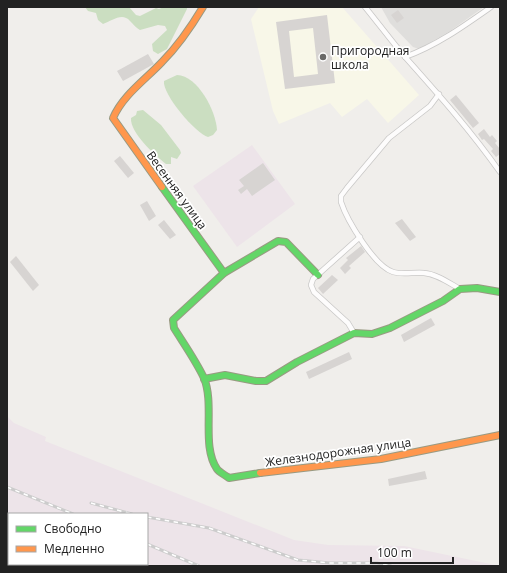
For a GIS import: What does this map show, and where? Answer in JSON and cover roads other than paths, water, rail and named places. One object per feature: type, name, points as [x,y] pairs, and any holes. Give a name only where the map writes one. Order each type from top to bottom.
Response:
[{"type":"street","name":"Весенняя улица","points":[[203,7],[181,42],[121,104],[116,110],[114,118],[224,273]]},
{"type":"street","points":[[365,7],[405,57],[439,94],[475,137],[500,172]]},
{"type":"street","points":[[405,57],[420,52],[491,7]]},
{"type":"street","points":[[439,94],[430,106],[389,138],[341,196],[343,207],[360,237],[386,269],[394,272],[432,274],[460,289],[477,288],[500,292]]},
{"type":"street","points":[[354,333],[345,320],[312,288],[311,282],[360,237]]},
{"type":"street","points":[[318,275],[286,242],[282,240],[273,242],[224,273],[173,320],[174,328],[177,334],[204,380],[225,375],[256,381],[266,381],[297,362],[354,333],[372,334],[390,328],[443,301],[460,289]]},
{"type":"street","name":"Железнодорожная улица","points":[[204,380],[210,406],[210,447],[217,469],[225,477],[232,479],[293,468],[381,459],[500,435]]},
{"type":"railway","points":[[7,487],[71,513]]},
{"type":"railway","points":[[91,503],[128,513]]},
{"type":"railway","points":[[148,517],[209,528],[298,560],[330,563],[377,563],[391,566]]},
{"type":"railway","points":[[148,544],[199,566]]},
{"type":"place","name":"Пригородная школа","points":[[323,57]]}]
